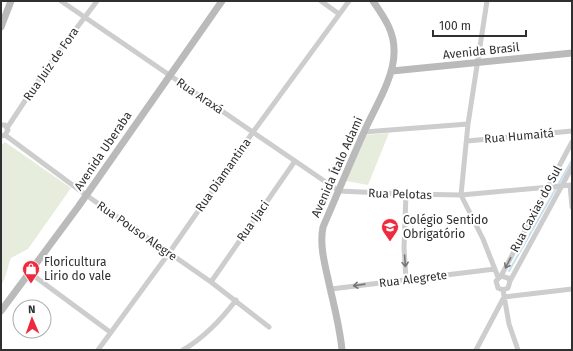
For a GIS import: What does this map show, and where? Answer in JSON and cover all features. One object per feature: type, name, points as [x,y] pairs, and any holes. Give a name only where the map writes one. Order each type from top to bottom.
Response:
[{"type":"street","points":[[1,28],[11,1]]},
{"type":"street","name":"Rua Araxá","points":[[61,1],[339,191]]},
{"type":"street","name":"Rua Juiz de Fora","points":[[2,136],[7,132],[7,128],[48,66],[96,1]]},
{"type":"street","name":"Avenida Uberaba","points":[[1,311],[86,195],[222,1]]},
{"type":"street","points":[[322,1],[339,14]]},
{"type":"street","name":"Rua Diamantina","points":[[98,350],[169,253],[253,132],[349,1]]},
{"type":"street","name":"Avenida Ítalo Adami","points":[[342,350],[322,244],[322,233],[323,227],[364,132],[392,72],[394,53],[392,33],[373,1]]},
{"type":"street","points":[[487,1],[468,124],[460,195],[483,239],[495,269],[500,277]]},
{"type":"street","name":"Avenida Brasil","points":[[392,72],[572,53]]},
{"type":"street","points":[[364,132],[468,124]]},
{"type":"street","points":[[1,125],[5,125],[7,128]]},
{"type":"street","name":"Rua Humaitá","points":[[467,140],[572,131]]},
{"type":"street","name":"Rua Pouso Alegre","points":[[2,136],[211,282],[269,327]]},
{"type":"street","name":"Rua Caxias do Sul","points":[[500,277],[572,142]]},
{"type":"street","name":"Rua Ijaci","points":[[211,282],[295,161]]},
{"type":"street","name":"Rua Caxias do Sul","points":[[510,281],[560,186],[572,167]]},
{"type":"street","points":[[571,185],[572,207]]},
{"type":"street","name":"Rua Pelotas","points":[[339,191],[460,195],[571,185]]},
{"type":"street","points":[[406,194],[404,248],[406,279]]},
{"type":"street","name":"Rua Alegrete","points":[[331,289],[495,269]]},
{"type":"street","points":[[30,273],[110,332]]},
{"type":"street","points":[[500,277],[505,276],[510,281],[508,288],[503,290]]},
{"type":"street","points":[[500,277],[496,284],[498,288],[503,290]]},
{"type":"street","points":[[504,297],[572,289]]},
{"type":"street","points":[[503,290],[509,324],[518,350]]},
{"type":"street","points":[[476,350],[504,297]]},
{"type":"street","points":[[183,350],[194,344],[211,329],[236,300]]},
{"type":"green space","points":[[389,133],[368,185],[346,181],[366,135]]},
{"type":"green space","points":[[5,142],[71,188],[28,249],[11,258],[5,279],[1,285],[1,145]]},
{"type":"waterway","points":[[509,271],[572,160]]},
{"type":"place","name":"Colégio Sentido Obrigatório","points":[[390,242]]},
{"type":"place","name":"Floricultura Lirio do vale","points":[[31,284]]}]
